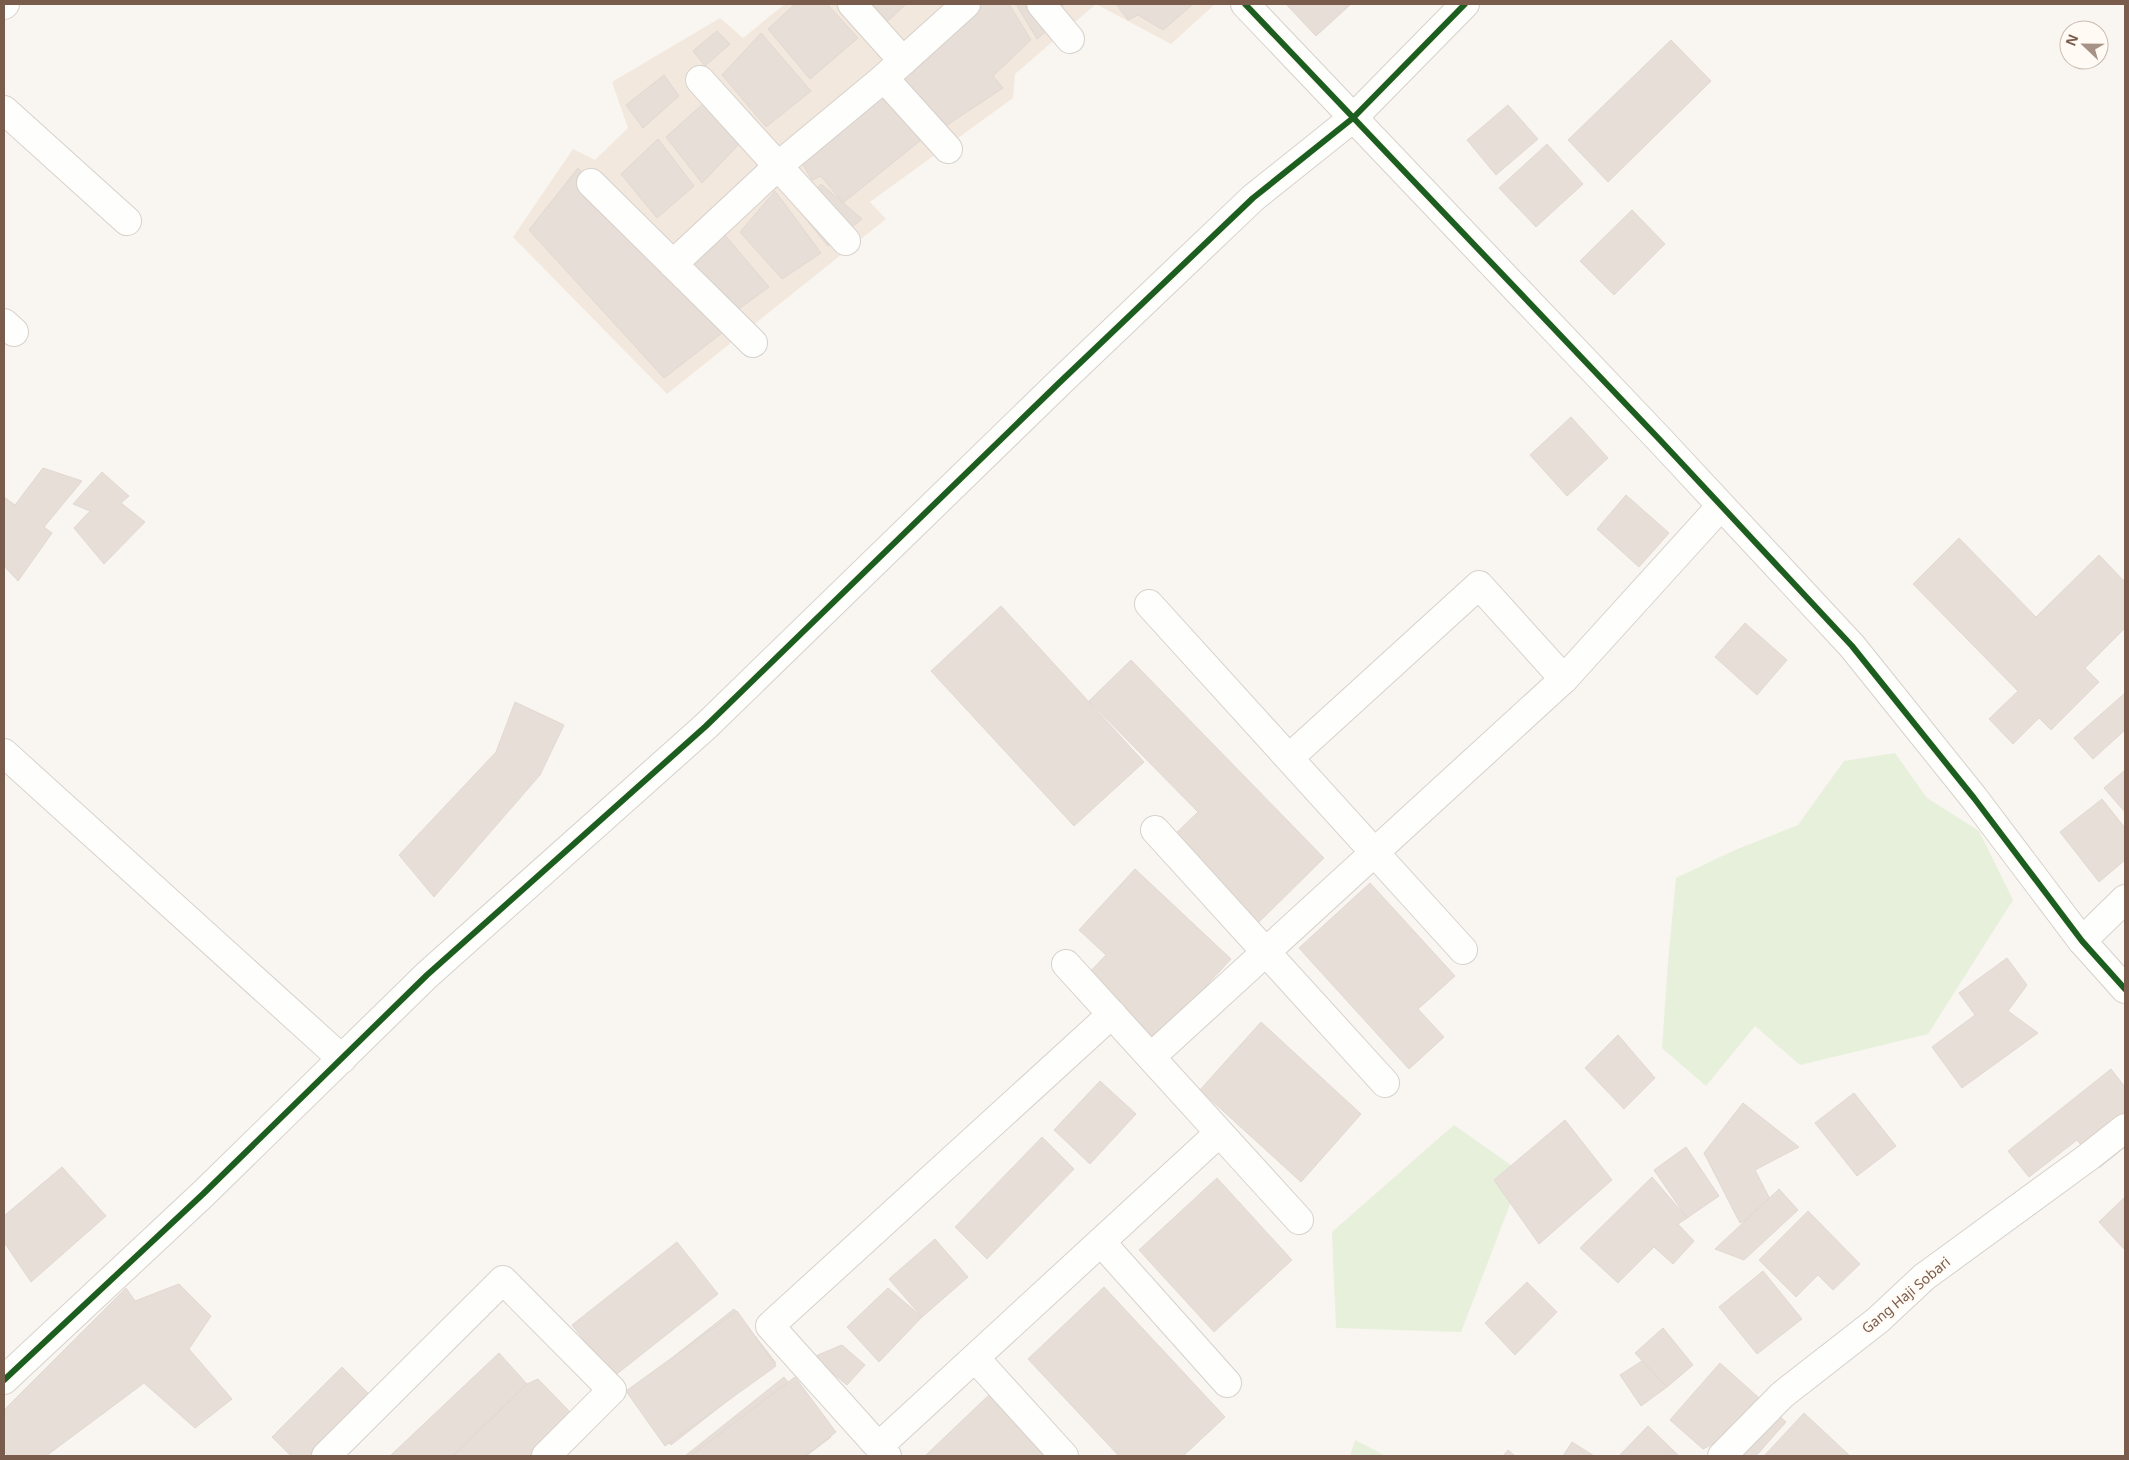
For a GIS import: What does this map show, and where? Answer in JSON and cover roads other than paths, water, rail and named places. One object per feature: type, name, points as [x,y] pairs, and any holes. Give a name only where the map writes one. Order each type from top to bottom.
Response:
[{"type":"street","points":[[852,4],[893,70],[948,149]]},
{"type":"street","points":[[673,264],[778,166],[893,70],[966,4]]},
{"type":"street","points":[[1041,4],[1070,39]]},
{"type":"street","points":[[1245,4],[1660,440],[1852,646],[1974,798],[2082,942],[2125,989]]},
{"type":"street","points":[[4,1380],[203,1194],[428,975],[706,726],[1059,383],[1253,198],[1353,118],[1465,4]]},
{"type":"street","points":[[700,80],[846,241]]},
{"type":"street","points":[[4,110],[127,221]]},
{"type":"street","points":[[590,183],[753,343]]},
{"type":"street","points":[[1151,1057],[1564,679],[1721,506]]},
{"type":"street","points":[[1290,758],[1479,584],[1564,679]]},
{"type":"street","points":[[1149,604],[1463,950]]},
{"type":"street","points":[[7,764],[342,1059]]},
{"type":"street","points":[[1155,830],[1385,1083]]},
{"type":"street","points":[[2082,942],[2125,899]]},
{"type":"street","points":[[1066,964],[1299,1220]]},
{"type":"street","points":[[1112,1014],[770,1326],[883,1451],[975,1358],[1220,1133]]},
{"type":"street","name":"Gang Haji Sobari","points":[[1722,1456],[1782,1395],[1878,1320],[1924,1277],[2125,1128]]},
{"type":"street","points":[[1101,1242],[1227,1383]]},
{"type":"street","points":[[326,1456],[503,1280],[612,1390],[546,1456]]},
{"type":"street","points":[[975,1358],[1064,1456]]}]
